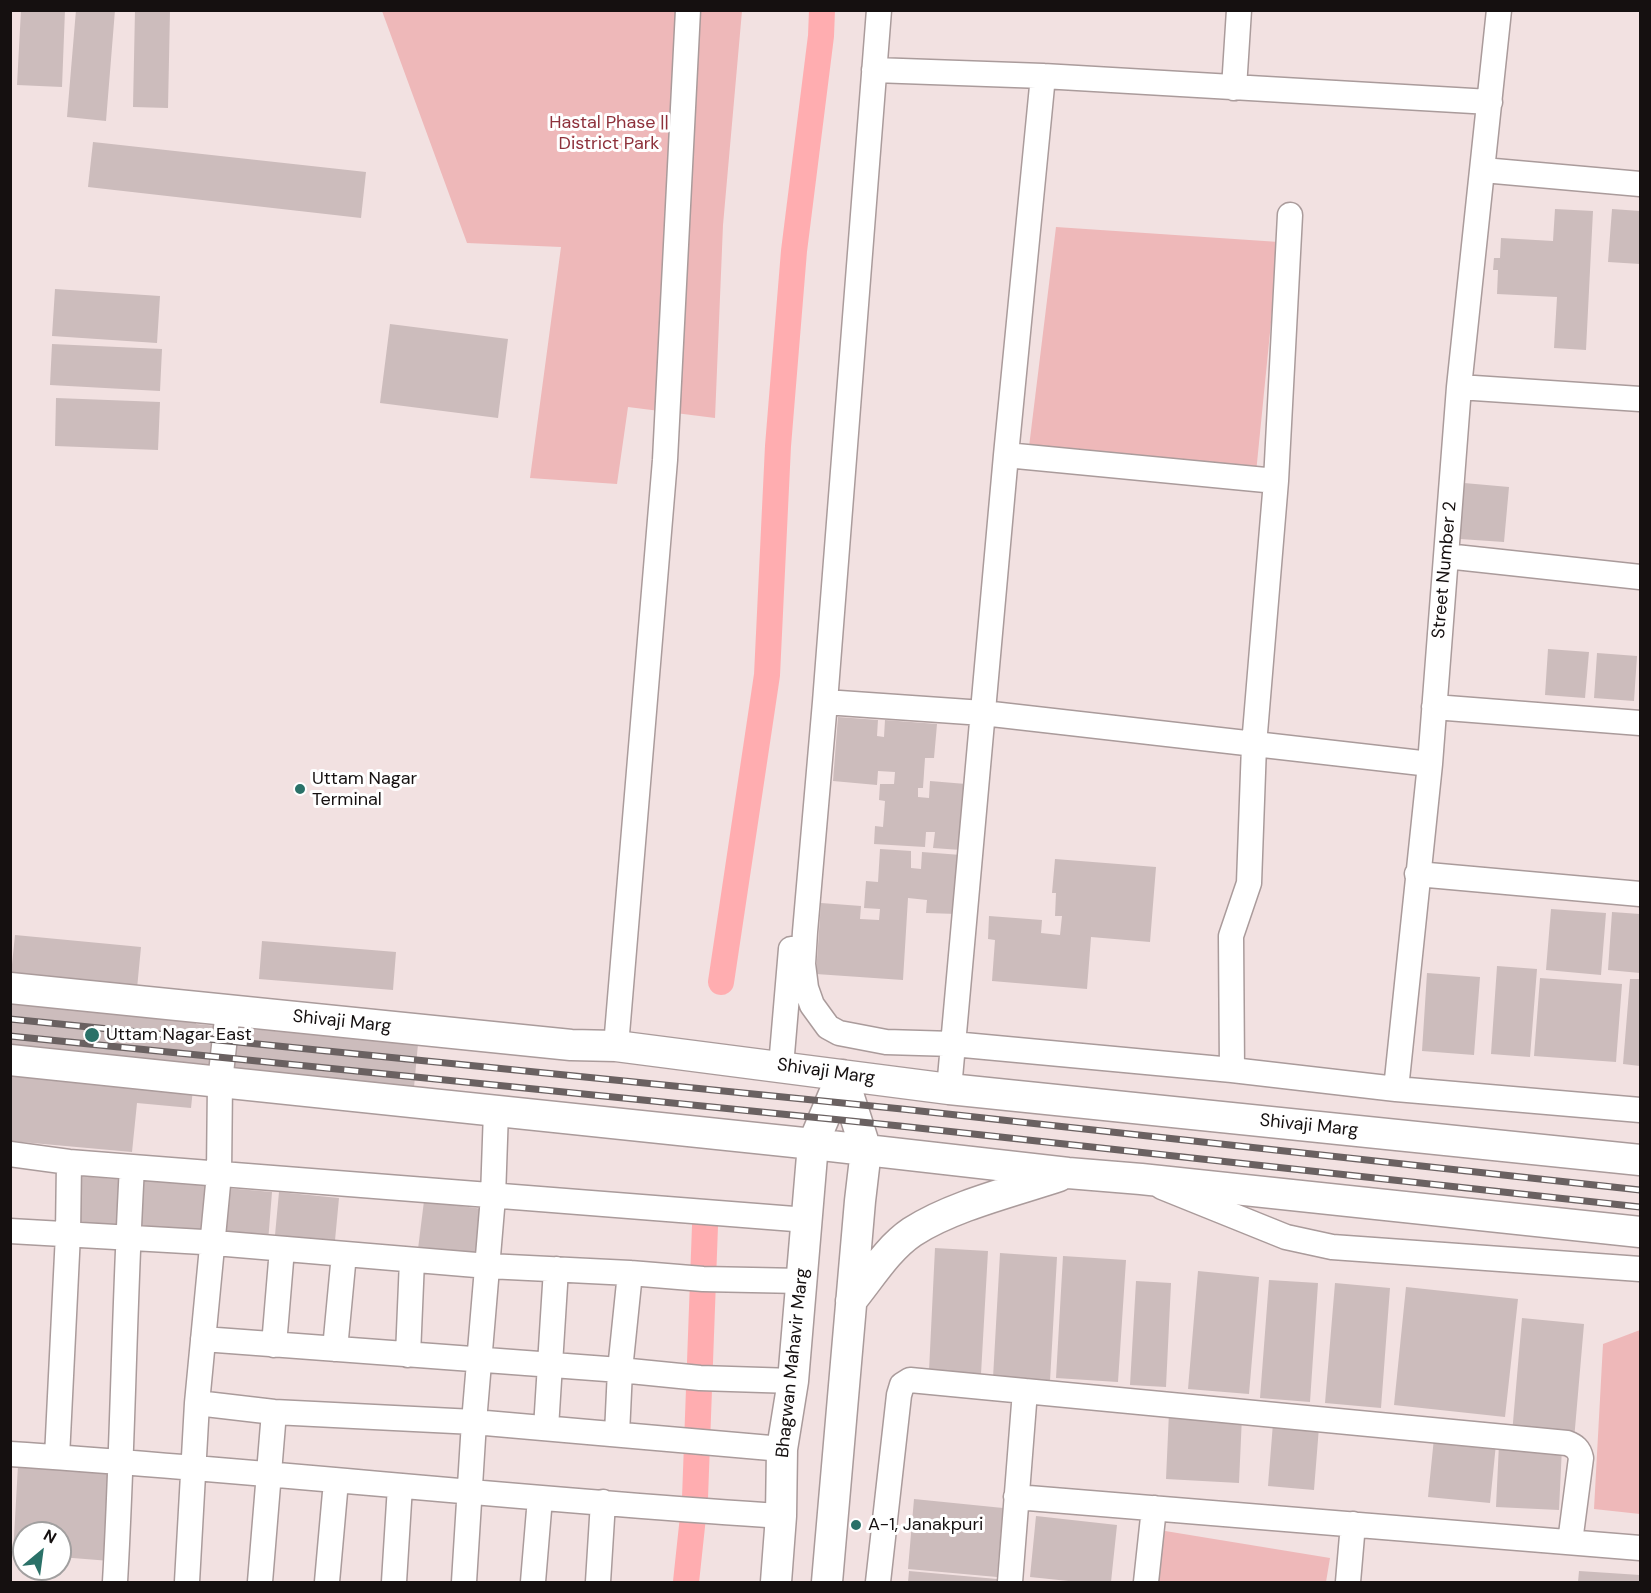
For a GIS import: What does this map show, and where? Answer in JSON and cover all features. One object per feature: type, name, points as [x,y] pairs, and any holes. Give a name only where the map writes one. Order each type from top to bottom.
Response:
[{"type":"main road","name":"Shivaji Marg","points":[[10,988],[571,1045],[616,1046],[949,1089],[1641,1160]]},
{"type":"main road","points":[[10,1060],[1641,1232]]},
{"type":"main road","points":[[827,1582],[866,1150],[842,1075]]},
{"type":"main road","name":"Bhagwan Mahavir Marg","points":[[776,1582],[781,1516],[782,1449],[793,1381],[813,1144],[842,1075]]},
{"type":"main road","points":[[851,1301],[888,1254],[912,1233],[951,1213],[1068,1173]]},
{"type":"street","points":[[616,1046],[665,460],[688,10]]},
{"type":"street","points":[[781,1066],[812,701],[864,10]]},
{"type":"street","points":[[879,10],[805,932],[804,972],[806,988],[812,1005],[828,1027],[839,1033],[886,1042],[953,1044],[1232,1070],[1396,1089],[1641,1110]]},
{"type":"street","points":[[1234,88],[1239,10]]},
{"type":"street","name":"Street Number 2","points":[[1396,1089],[1430,764],[1459,387],[1499,10]]},
{"type":"street","points":[[874,70],[1043,76],[1490,102]]},
{"type":"street","points":[[949,1089],[1006,455],[1043,76]]},
{"type":"street","points":[[1483,170],[1641,184]]},
{"type":"street","points":[[1232,1070],[1232,936],[1249,883],[1254,745],[1276,481],[1290,215]]},
{"type":"street","points":[[1459,387],[1641,399]]},
{"type":"street","points":[[1006,455],[1276,481]]},
{"type":"street","points":[[1446,556],[1641,578]]},
{"type":"street","points":[[825,702],[983,713],[1430,764]]},
{"type":"street","points":[[1434,707],[1641,723]]},
{"type":"street","points":[[1417,874],[1641,894]]},
{"type":"street","points":[[187,1582],[197,1403],[219,1174],[220,1082],[228,1010]]},
{"type":"street","points":[[464,1582],[474,1422],[493,1197],[496,1111]]},
{"type":"street","points":[[10,1154],[69,1162],[807,1220]]},
{"type":"street","points":[[57,1457],[68,1234],[69,1162]]},
{"type":"street","points":[[115,1582],[122,1463],[132,1167]]},
{"type":"street","points":[[1141,1179],[1286,1237],[1332,1247],[1641,1269]]},
{"type":"street","points":[[10,1231],[213,1243],[488,1266],[703,1279],[801,1281]]},
{"type":"street","points":[[274,1345],[282,1249]]},
{"type":"street","points":[[335,1349],[344,1254]]},
{"type":"street","points":[[408,1355],[412,1260]]},
{"type":"street","points":[[546,1428],[556,1269]]},
{"type":"street","points":[[617,1434],[620,1370],[630,1273]]},
{"type":"street","points":[[203,1339],[700,1378],[793,1381]]},
{"type":"street","points":[[878,1582],[899,1395],[902,1385],[910,1380],[1567,1443],[1574,1445],[1580,1451],[1581,1458],[1570,1542]]},
{"type":"street","points":[[1010,1582],[1025,1391]]},
{"type":"street","points":[[197,1403],[274,1412],[474,1422],[782,1449]]},
{"type":"street","points":[[260,1582],[274,1412]]},
{"type":"street","points":[[10,1454],[781,1516]]},
{"type":"street","points":[[327,1582],[336,1481]]},
{"type":"street","points":[[394,1582],[400,1486]]},
{"type":"street","points":[[1016,1497],[1641,1548]]},
{"type":"street","points":[[533,1582],[540,1498]]},
{"type":"street","points":[[598,1582],[603,1502]]},
{"type":"street","points":[[1146,1582],[1154,1508]]},
{"type":"street","points":[[1348,1582],[1353,1524]]},
{"type":"green space","name":"Hastal Phase || District Park","points":[[382,11],[742,11],[723,225],[715,418],[628,407],[617,484],[530,478],[561,247],[467,243]]},
{"type":"green space","points":[[1056,227],[1279,242],[1255,483],[1028,455]]},
{"type":"green space","points":[[1640,1330],[1640,1514],[1594,1509],[1603,1344]]},
{"type":"green space","points":[[1153,1529],[1330,1558],[1326,1582],[1146,1582]]},
{"type":"building","points":[[21,10],[65,10],[62,87],[17,85]]},
{"type":"building","points":[[76,10],[115,10],[106,121],[67,117]]},
{"type":"building","points":[[135,10],[170,10],[168,108],[133,107]]},
{"type":"building","points":[[93,142],[366,172],[361,218],[88,187]]},
{"type":"building","points":[[1555,209],[1593,211],[1586,350],[1554,348],[1557,297],[1497,294],[1498,270],[1493,270],[1494,258],[1500,258],[1501,238],[1553,241]]},
{"type":"building","points":[[1612,209],[1640,211],[1640,264],[1608,262]]},
{"type":"building","points":[[55,289],[160,296],[157,343],[52,336]]},
{"type":"building","points":[[390,324],[508,339],[498,418],[380,403]]},
{"type":"building","points":[[52,344],[162,349],[160,391],[50,385]]},
{"type":"building","points":[[56,398],[160,402],[158,450],[55,446]]},
{"type":"building","points":[[1464,483],[1509,487],[1504,542],[1460,539]]},
{"type":"building","points":[[1548,649],[1589,652],[1585,698],[1545,695]]},
{"type":"building","points":[[1597,653],[1637,656],[1634,701],[1594,698]]},
{"type":"building","points":[[838,717],[878,720],[877,736],[884,737],[885,720],[937,724],[934,758],[925,758],[923,788],[918,788],[918,797],[929,798],[930,781],[966,784],[961,850],[933,848],[935,832],[926,832],[925,847],[874,844],[875,826],[883,827],[885,801],[879,800],[880,784],[894,784],[895,772],[878,771],[877,785],[833,781]]},
{"type":"building","points":[[880,849],[911,851],[911,868],[921,869],[922,852],[961,855],[957,914],[926,913],[927,900],[908,898],[903,980],[816,974],[821,903],[861,906],[860,919],[879,920],[880,909],[864,908],[866,881],[878,882]]},
{"type":"building","points":[[1055,859],[1156,867],[1150,942],[1091,937],[1087,989],[992,981],[995,940],[988,939],[989,916],[1042,920],[1041,933],[1060,935],[1062,916],[1055,916],[1056,893],[1052,893]]},
{"type":"building","points":[[1551,909],[1606,913],[1601,975],[1546,970]]},
{"type":"building","points":[[1612,912],[1640,914],[1640,973],[1608,970]]},
{"type":"building","points":[[15,935],[141,947],[136,999],[198,1005],[196,1024],[418,1044],[412,1109],[193,1089],[191,1108],[137,1103],[132,1152],[10,1141],[10,984]]},
{"type":"building","points":[[262,941],[396,952],[393,990],[259,979]]},
{"type":"building","points":[[1497,966],[1537,969],[1530,1057],[1491,1054]]},
{"type":"building","points":[[1427,973],[1480,977],[1474,1055],[1422,1051]]},
{"type":"building","points":[[1540,978],[1622,984],[1616,1062],[1534,1056]]},
{"type":"building","points":[[1630,979],[1640,979],[1640,1066],[1623,1064]]},
{"type":"building","points":[[80,1176],[128,1180],[123,1232],[75,1227]]},
{"type":"building","points":[[135,1179],[209,1185],[205,1236],[131,1231]]},
{"type":"building","points":[[226,1188],[272,1192],[268,1242],[221,1238]]},
{"type":"building","points":[[279,1192],[339,1198],[334,1251],[274,1246]]},
{"type":"building","points":[[424,1201],[483,1209],[476,1264],[417,1257]]},
{"type":"building","points":[[935,1248],[988,1251],[981,1374],[929,1371]]},
{"type":"building","points":[[1000,1253],[1057,1257],[1050,1381],[993,1378]]},
{"type":"building","points":[[1063,1256],[1126,1260],[1118,1382],[1056,1378]]},
{"type":"building","points":[[1198,1271],[1259,1277],[1249,1394],[1188,1389]]},
{"type":"building","points":[[1269,1280],[1318,1283],[1310,1402],[1260,1398]]},
{"type":"building","points":[[1136,1281],[1171,1283],[1166,1387],[1130,1385]]},
{"type":"building","points":[[1335,1283],[1390,1288],[1381,1408],[1325,1403]]},
{"type":"building","points":[[1406,1287],[1518,1299],[1505,1417],[1394,1405]]},
{"type":"building","points":[[1522,1318],[1584,1324],[1574,1440],[1512,1434]]},
{"type":"building","points":[[1169,1412],[1242,1416],[1239,1483],[1166,1479]]},
{"type":"building","points":[[1273,1423],[1319,1427],[1314,1490],[1268,1486]]},
{"type":"building","points":[[1434,1438],[1496,1444],[1490,1503],[1428,1497]]},
{"type":"building","points":[[1499,1444],[1562,1447],[1559,1510],[1496,1507]]},
{"type":"building","points":[[18,1465],[115,1471],[110,1561],[72,1558],[72,1521],[15,1521]]},
{"type":"building","points":[[914,1499],[1003,1508],[997,1577],[908,1569]]},
{"type":"building","points":[[1036,1516],[1117,1525],[1111,1582],[1078,1582],[1030,1577]]},
{"type":"building","points":[[909,1571],[997,1579],[997,1582],[908,1582]]},
{"type":"building","points":[[1579,1571],[1640,1575],[1640,1582],[1578,1582]]},
{"type":"waterway","points":[[721,982],[767,675],[778,446],[794,251],[821,36],[822,10]]},
{"type":"waterway","points":[[686,1582],[695,1498],[705,1226]]},
{"type":"railway","points":[[10,1019],[902,1109],[1640,1190]]},
{"type":"railway","points":[[10,1036],[900,1126],[1640,1207]]},
{"type":"place","name":"Uttam Nagar Terminal","points":[[300,789]]},
{"type":"place","name":"Uttam Nagar East","points":[[92,1035]]},
{"type":"place","name":"A-1, Janakpuri","points":[[856,1525]]}]
